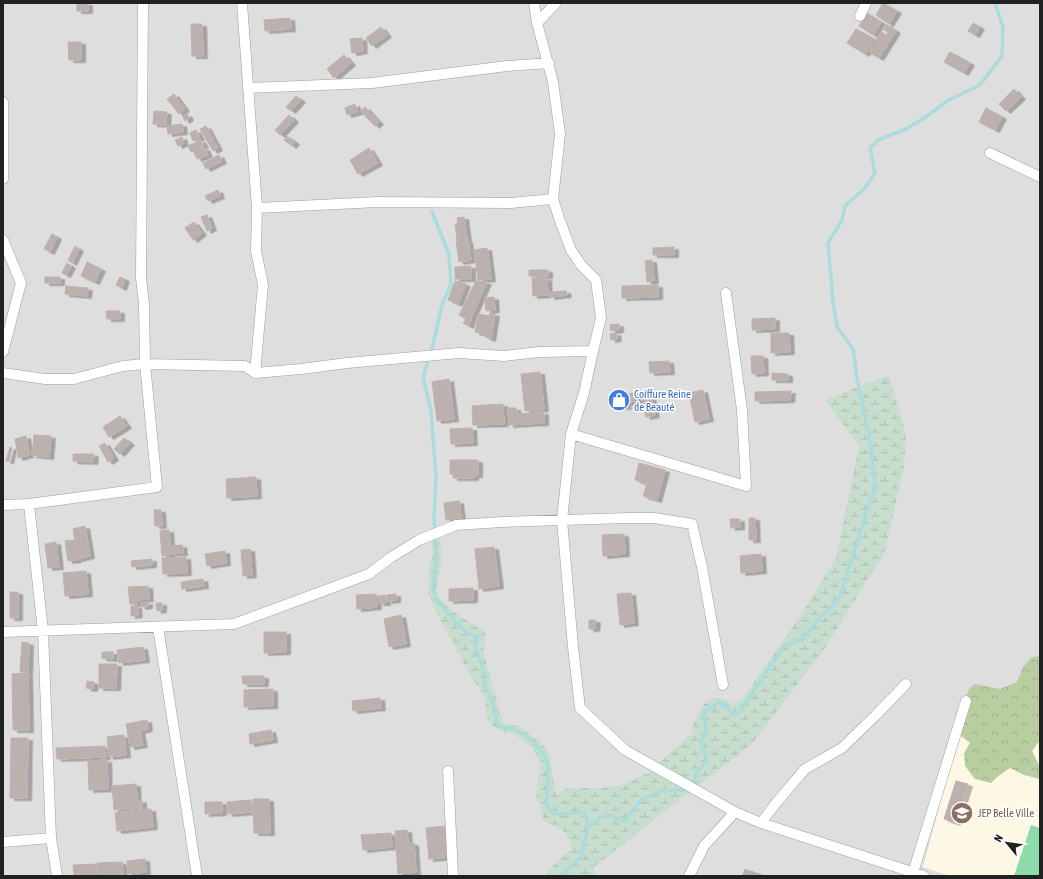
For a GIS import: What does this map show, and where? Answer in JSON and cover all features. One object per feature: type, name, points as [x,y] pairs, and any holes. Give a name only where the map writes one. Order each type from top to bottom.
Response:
[{"type":"street","points":[[3,505],[29,504],[157,487],[145,364],[144,304],[141,278],[143,3]]},
{"type":"street","points":[[242,3],[256,208],[256,251],[263,285],[255,373]]},
{"type":"street","points":[[534,3],[537,23],[553,82],[560,134],[553,199],[558,218],[571,250],[581,265],[596,280],[601,318],[584,393],[571,434],[562,520],[572,639],[580,708],[625,750],[735,812],[762,823],[913,874],[924,876]]},
{"type":"street","points":[[537,23],[556,3]]},
{"type":"street","points":[[860,16],[866,3]]},
{"type":"street","points":[[248,88],[372,83],[506,66],[549,63]]},
{"type":"street","points":[[3,102],[3,179]]},
{"type":"street","points":[[990,153],[1040,177]]},
{"type":"street","points":[[256,208],[378,202],[510,203],[553,199]]},
{"type":"street","points":[[3,240],[21,283],[3,352]]},
{"type":"street","points":[[571,434],[746,486],[742,410],[726,293]]},
{"type":"street","points":[[3,373],[45,379],[74,379],[123,366],[145,364],[245,366],[255,373],[301,369],[347,362],[459,353],[504,356],[539,352],[593,351]]},
{"type":"street","points":[[29,504],[43,631],[50,838],[57,876]]},
{"type":"street","points":[[3,632],[234,624],[369,574],[390,558],[419,540],[456,525],[502,522],[654,518],[692,524],[702,567],[723,685]]},
{"type":"street","points":[[158,627],[197,876]]},
{"type":"street","points":[[762,823],[776,803],[805,769],[842,748],[906,684]]},
{"type":"street","points":[[913,874],[966,701]]},
{"type":"street","points":[[448,771],[453,876]]},
{"type":"street","points":[[689,876],[704,846],[735,812]]},
{"type":"street","points":[[3,842],[50,838]]},
{"type":"shaded area","points":[[3,3],[1040,3],[1040,876],[3,876]]},
{"type":"shaded area","points":[[1040,713],[1040,876],[950,876],[923,867],[959,734]]},
{"type":"green space","points":[[889,375],[906,435],[904,468],[884,554],[827,645],[753,743],[594,867],[595,876],[544,876],[557,861],[572,848],[565,832],[544,821],[536,795],[540,764],[534,750],[511,733],[504,732],[493,726],[487,718],[485,698],[470,675],[435,610],[428,593],[429,568],[433,553],[432,543],[440,539],[441,562],[437,584],[437,592],[439,597],[450,609],[485,631],[484,655],[503,723],[518,726],[540,742],[549,752],[556,795],[568,788],[602,788],[622,785],[648,773],[691,734],[694,722],[704,704],[714,698],[734,704],[741,701],[801,615],[836,558],[859,446],[825,400]]},
{"type":"green space","points":[[1040,656],[1040,741],[1032,751],[1039,765],[1040,779],[1024,775],[1010,768],[991,783],[975,779],[965,766],[964,753],[970,743],[959,734],[968,691],[974,684],[1000,689],[1017,682],[1023,667],[1032,657]]},
{"type":"green space","points":[[1031,825],[1040,828],[1040,876],[1014,876]]},
{"type":"building","points":[[77,3],[88,3],[88,11],[77,11]]},
{"type":"building","points":[[883,3],[897,11],[889,24],[876,15]]},
{"type":"building","points":[[867,13],[881,22],[873,35],[859,26]]},
{"type":"building","points":[[290,18],[291,29],[265,31],[264,20]]},
{"type":"building","points":[[973,23],[980,27],[975,35],[968,31]]},
{"type":"building","points":[[191,24],[202,24],[203,56],[192,56]]},
{"type":"building","points":[[886,24],[896,31],[879,58],[869,52],[881,32],[887,35],[888,32],[883,29]]},
{"type":"building","points":[[381,27],[387,35],[372,46],[366,38]]},
{"type":"building","points":[[856,29],[874,39],[865,54],[847,43]]},
{"type":"building","points":[[362,38],[363,51],[352,53],[350,39]]},
{"type":"building","points":[[68,42],[81,42],[81,60],[69,60]]},
{"type":"building","points":[[950,52],[970,63],[964,73],[944,62]]},
{"type":"building","points":[[344,55],[351,63],[334,78],[327,69]]},
{"type":"building","points":[[1014,89],[1021,97],[1006,111],[999,104]]},
{"type":"building","points":[[174,94],[185,109],[179,114],[167,99]]},
{"type":"building","points":[[296,96],[301,100],[291,111],[286,107]]},
{"type":"building","points":[[355,104],[358,112],[347,115],[345,108]]},
{"type":"building","points":[[365,107],[379,122],[375,126],[361,112]]},
{"type":"building","points":[[986,108],[1002,117],[995,130],[979,122]]},
{"type":"building","points":[[154,111],[167,112],[166,125],[153,124]]},
{"type":"building","points":[[187,114],[189,118],[185,121],[183,117]]},
{"type":"building","points":[[289,115],[294,120],[280,135],[275,130]]},
{"type":"building","points":[[182,124],[183,132],[168,134],[167,126]]},
{"type":"building","points":[[206,126],[218,148],[213,151],[200,129]]},
{"type":"building","points":[[196,130],[200,138],[193,141],[190,133]]},
{"type":"building","points":[[287,136],[295,142],[292,146],[284,140]]},
{"type":"building","points":[[182,137],[184,143],[178,146],[175,140]]},
{"type":"building","points":[[201,140],[204,146],[191,152],[188,146]]},
{"type":"building","points":[[205,148],[208,155],[197,159],[194,152]]},
{"type":"building","points":[[369,148],[378,163],[358,174],[350,160]]},
{"type":"building","points":[[219,155],[222,161],[206,169],[203,163]]},
{"type":"building","points":[[218,190],[220,196],[208,201],[205,196]]},
{"type":"building","points":[[207,215],[212,228],[207,231],[201,217]]},
{"type":"building","points":[[464,217],[467,239],[457,240],[455,224],[458,223],[457,218]]},
{"type":"building","points":[[194,222],[202,233],[193,240],[185,228]]},
{"type":"building","points":[[52,234],[57,237],[50,252],[44,249]]},
{"type":"building","points":[[468,240],[471,260],[459,262],[456,241]]},
{"type":"building","points":[[75,246],[79,249],[72,263],[68,260]]},
{"type":"building","points":[[674,247],[674,255],[653,255],[653,248]]},
{"type":"building","points":[[487,248],[491,279],[478,280],[474,250]]},
{"type":"building","points":[[652,260],[654,281],[647,282],[645,261]]},
{"type":"building","points":[[87,262],[101,269],[95,282],[81,276]]},
{"type":"building","points":[[67,263],[71,266],[66,275],[62,273]]},
{"type":"building","points":[[471,266],[471,279],[455,279],[455,267]]},
{"type":"building","points":[[529,270],[548,270],[548,276],[529,276]]},
{"type":"building","points":[[45,277],[60,277],[60,283],[45,283]]},
{"type":"building","points":[[120,277],[125,279],[122,288],[116,285]]},
{"type":"building","points":[[532,278],[547,278],[548,295],[533,296]]},
{"type":"building","points":[[455,281],[466,284],[458,304],[448,300]]},
{"type":"building","points":[[476,281],[487,282],[469,326],[463,323],[466,319],[459,315]]},
{"type":"building","points":[[658,285],[658,297],[622,298],[622,286]]},
{"type":"building","points":[[66,286],[88,288],[87,296],[65,294]]},
{"type":"building","points":[[566,291],[567,295],[550,297],[550,292]]},
{"type":"building","points":[[494,297],[495,310],[486,311],[485,298]]},
{"type":"building","points":[[106,311],[120,311],[120,319],[107,319]]},
{"type":"building","points":[[490,313],[495,314],[491,339],[485,337],[486,334],[475,332],[478,314],[490,316]]},
{"type":"building","points":[[775,318],[775,329],[752,330],[752,319]]},
{"type":"building","points":[[619,324],[619,330],[611,331],[610,325]]},
{"type":"building","points":[[616,333],[617,339],[611,340],[610,334]]},
{"type":"building","points":[[771,333],[789,333],[790,352],[771,353]]},
{"type":"building","points":[[751,356],[763,356],[764,373],[752,374]]},
{"type":"building","points":[[669,361],[670,372],[650,373],[649,362]]},
{"type":"building","points":[[540,372],[544,409],[525,411],[521,374]]},
{"type":"building","points":[[772,373],[788,374],[788,380],[772,380]]},
{"type":"building","points":[[449,379],[454,419],[437,421],[432,382]]},
{"type":"building","points":[[703,390],[709,419],[695,422],[689,393]]},
{"type":"building","points":[[791,391],[790,400],[755,401],[755,392]]},
{"type":"building","points":[[650,392],[655,415],[646,417],[641,394]]},
{"type":"building","points":[[638,393],[638,402],[626,403],[627,407],[619,407],[618,394]]},
{"type":"building","points":[[503,404],[504,424],[473,425],[472,406]]},
{"type":"building","points":[[508,408],[516,408],[517,414],[544,412],[544,423],[509,425]]},
{"type":"building","points":[[120,416],[127,426],[109,437],[103,427]]},
{"type":"building","points":[[472,428],[473,443],[451,444],[450,429]]},
{"type":"building","points":[[34,435],[51,436],[49,457],[32,455]]},
{"type":"building","points":[[26,436],[29,455],[18,458],[15,439]]},
{"type":"building","points":[[124,438],[130,443],[120,454],[114,449]]},
{"type":"building","points":[[105,443],[114,458],[108,462],[99,446]]},
{"type":"building","points":[[10,447],[12,448],[9,461],[6,461]]},
{"type":"building","points":[[73,454],[94,454],[93,462],[73,461]]},
{"type":"building","points":[[450,460],[478,460],[478,475],[474,475],[474,478],[453,478],[453,474],[450,474]]},
{"type":"building","points":[[639,463],[665,470],[657,500],[643,496],[647,484],[635,480]]},
{"type":"building","points":[[256,477],[257,496],[227,498],[226,479]]},
{"type":"building","points":[[459,501],[461,518],[446,520],[444,503]]},
{"type":"building","points":[[154,510],[161,510],[162,526],[155,526]]},
{"type":"building","points":[[749,518],[755,518],[756,540],[749,540]]},
{"type":"building","points":[[730,519],[740,519],[740,527],[731,528]]},
{"type":"building","points":[[85,526],[90,556],[78,559],[73,529]]},
{"type":"building","points":[[169,530],[171,555],[162,556],[160,531]]},
{"type":"building","points":[[624,534],[625,554],[603,556],[602,535]]},
{"type":"building","points":[[74,540],[77,560],[68,561],[65,541]]},
{"type":"building","points":[[56,542],[59,567],[48,568],[45,544]]},
{"type":"building","points":[[182,545],[183,553],[172,554],[171,546]]},
{"type":"building","points":[[494,547],[499,586],[479,589],[475,549]]},
{"type":"building","points":[[250,549],[252,575],[243,576],[241,550]]},
{"type":"building","points":[[225,551],[226,563],[207,566],[205,554]]},
{"type":"building","points":[[761,554],[762,571],[741,573],[740,556]]},
{"type":"building","points":[[186,557],[187,573],[163,574],[162,558]]},
{"type":"building","points":[[152,559],[152,565],[132,567],[131,561]]},
{"type":"building","points":[[86,571],[88,594],[65,596],[63,573]]},
{"type":"building","points":[[203,579],[204,586],[182,589],[181,582]]},
{"type":"building","points":[[148,586],[149,599],[136,600],[137,604],[130,604],[128,587]]},
{"type":"building","points":[[473,588],[473,600],[449,601],[449,589]]},
{"type":"building","points":[[10,592],[18,592],[18,618],[10,618]]},
{"type":"building","points":[[631,593],[634,623],[620,625],[617,594]]},
{"type":"building","points":[[376,594],[377,607],[357,609],[356,595]]},
{"type":"building","points":[[396,594],[396,600],[388,601],[387,595]]},
{"type":"building","points":[[386,595],[386,603],[379,603],[379,596]]},
{"type":"building","points":[[148,602],[148,606],[141,607],[141,603]]},
{"type":"building","points":[[156,603],[162,603],[162,610],[157,611]]},
{"type":"building","points":[[131,606],[137,606],[138,615],[131,616]]},
{"type":"building","points":[[401,615],[406,644],[389,647],[384,619]]},
{"type":"building","points":[[589,620],[596,620],[595,629],[589,629]]},
{"type":"building","points":[[264,632],[286,632],[286,652],[264,653]]},
{"type":"building","points":[[22,642],[29,643],[28,672],[20,672]]},
{"type":"building","points":[[143,647],[145,660],[119,663],[117,650]]},
{"type":"building","points":[[102,652],[113,652],[113,659],[102,658]]},
{"type":"building","points":[[99,664],[117,664],[116,688],[99,688]]},
{"type":"building","points":[[28,673],[29,730],[13,730],[12,674]]},
{"type":"building","points":[[242,676],[264,676],[264,684],[243,684]]},
{"type":"building","points":[[87,681],[94,682],[93,689],[86,688]]},
{"type":"building","points":[[273,689],[273,706],[244,707],[244,690]]},
{"type":"building","points":[[380,698],[381,708],[353,711],[352,701]]},
{"type":"building","points":[[147,720],[148,729],[140,731],[143,745],[130,747],[126,724]]},
{"type":"building","points":[[271,730],[273,740],[250,744],[249,734]]},
{"type":"building","points":[[124,735],[126,755],[109,757],[107,737]]},
{"type":"building","points":[[11,738],[28,738],[27,798],[10,798]]},
{"type":"building","points":[[105,746],[106,757],[57,759],[56,748]]},
{"type":"building","points":[[107,760],[108,789],[89,790],[88,761]]},
{"type":"building","points":[[956,781],[968,784],[956,823],[944,819]]},
{"type":"building","points":[[136,784],[137,801],[142,800],[142,808],[114,810],[112,786]]},
{"type":"building","points":[[253,799],[269,799],[270,833],[254,833]]},
{"type":"building","points":[[251,800],[252,812],[228,814],[227,802]]},
{"type":"building","points":[[205,802],[222,802],[222,813],[205,814]]},
{"type":"building","points":[[151,809],[153,827],[117,831],[115,813]]},
{"type":"building","points":[[445,826],[448,857],[429,859],[426,828]]},
{"type":"building","points":[[407,830],[408,843],[414,843],[416,872],[398,874],[395,831]]},
{"type":"building","points":[[391,833],[392,847],[363,850],[361,835]]},
{"type":"building","points":[[145,859],[146,872],[128,874],[127,861]]},
{"type":"building","points":[[122,862],[123,876],[98,876],[97,863]]},
{"type":"building","points":[[96,864],[96,876],[74,876],[73,865]]},
{"type":"building","points":[[745,869],[762,875],[762,876],[742,876]]},
{"type":"waterway","points":[[561,876],[581,857],[588,827],[606,814],[625,821],[641,800],[663,790],[689,790],[696,775],[707,759],[701,743],[706,730],[704,712],[720,702],[728,708],[733,715],[739,713],[784,646],[803,639],[815,623],[839,599],[875,486],[869,435],[857,378],[853,349],[837,327],[833,301],[828,243],[842,220],[845,206],[865,188],[875,173],[870,148],[878,140],[906,129],[949,100],[980,85],[1002,56],[1003,27],[995,3]]},
{"type":"waterway","points":[[432,212],[449,254],[451,284],[442,305],[423,378],[431,410],[436,478],[434,518],[437,556],[433,588],[437,600],[455,621],[467,633],[478,637],[475,645],[483,670],[485,685],[493,704],[498,726],[513,729],[526,735],[543,753],[548,765],[547,805],[553,814],[577,812],[585,813],[588,827]]},
{"type":"place","name":"Coiffure Reine de Beauté","points":[[619,400]]},
{"type":"place","name":"JEP Belle Ville","points":[[962,813]]}]
